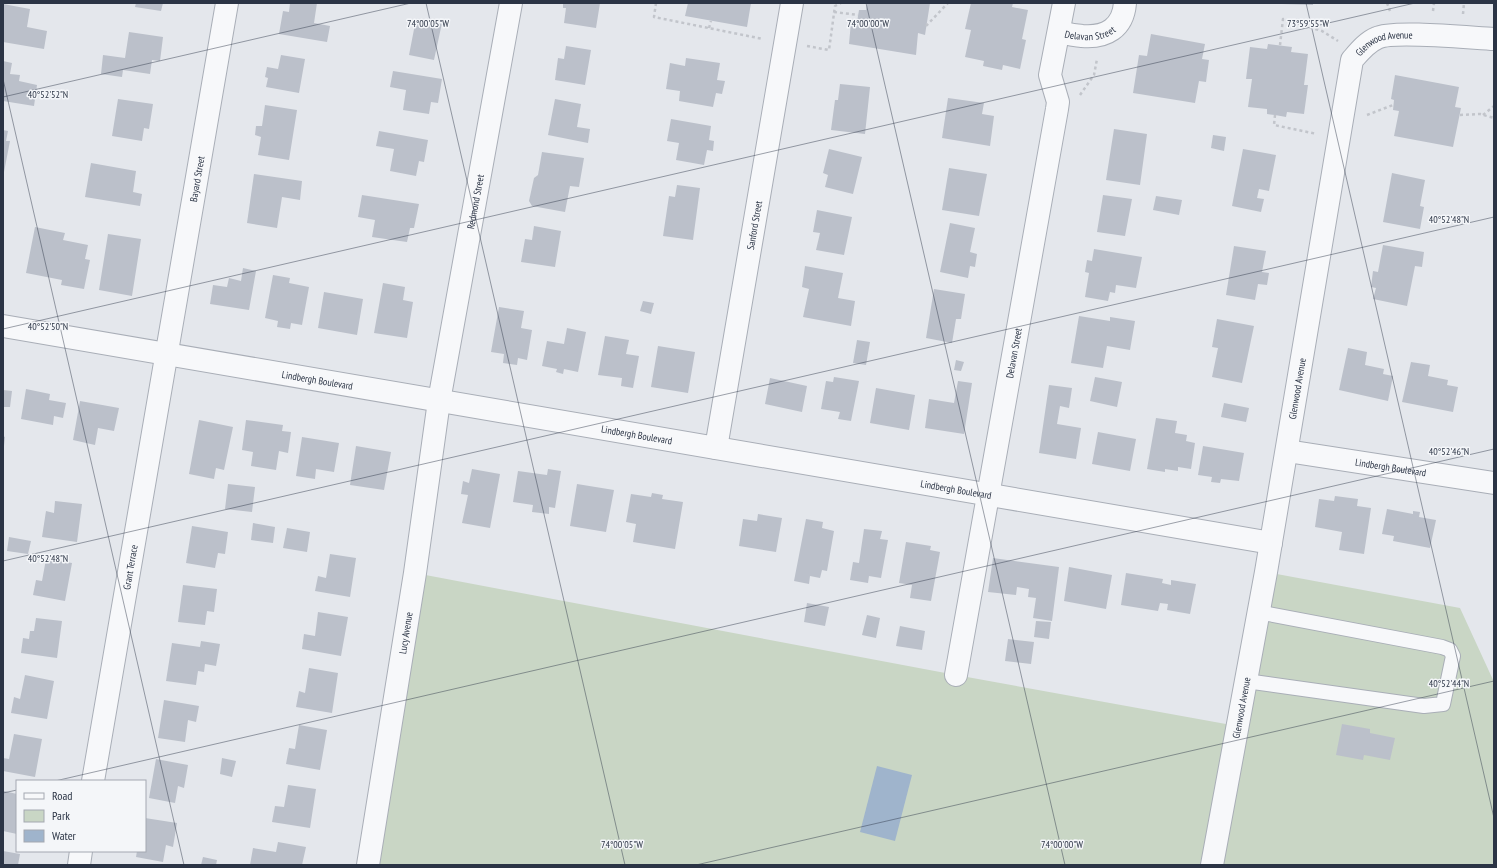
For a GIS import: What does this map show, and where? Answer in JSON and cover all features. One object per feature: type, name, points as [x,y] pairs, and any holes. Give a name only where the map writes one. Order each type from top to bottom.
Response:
[{"type":"street","name":"Bayard Street","points":[[166,354],[227,3]]},
{"type":"street","name":"Redmond Street","points":[[438,401],[511,3]]},
{"type":"street","name":"Sanford Street","points":[[716,448],[792,3]]},
{"type":"street","name":"Delavan Street","points":[[956,675],[1057,109],[1058,102],[1050,74],[1060,31],[1064,3]]},
{"type":"street","name":"Delavan Street","points":[[1060,31],[1066,34],[1088,36],[1106,33],[1118,25],[1122,20],[1125,3]]},
{"type":"street","name":"Glenwood Avenue","points":[[1212,865],[1271,543],[1352,60],[1363,47],[1378,37],[1398,35],[1494,39]]},
{"type":"street","name":"Lindbergh Boulevard","points":[[3,326],[1271,543]]},
{"type":"street","name":"Grant Terrace","points":[[93,780],[166,354]]},
{"type":"street","name":"Lucy Avenue","points":[[368,865],[415,573],[438,401]]},
{"type":"street","name":"Lindbergh Boulevard","points":[[1286,451],[1494,484]]},
{"type":"street","points":[[79,865],[81,852]]},
{"type":"lane","points":[[1246,681],[1424,706],[1435,706],[1442,704],[1453,656],[1450,650],[1442,647],[1258,612]]},
{"type":"path","points":[[656,3],[654,17],[829,50],[835,6],[841,3]]},
{"type":"path","points":[[926,26],[948,3]]},
{"type":"path","points":[[1432,14],[1434,3]]},
{"type":"path","points":[[834,12],[858,15]]},
{"type":"path","points":[[1280,45],[1283,19],[1322,31],[1344,45]]},
{"type":"path","points":[[709,28],[711,21]]},
{"type":"path","points":[[1057,109],[1069,112],[1094,75],[1097,54]]},
{"type":"path","points":[[1366,109],[1364,116],[1393,105]]},
{"type":"path","points":[[1483,115],[1494,106]]},
{"type":"path","points":[[1275,115],[1274,125],[1322,135]]},
{"type":"path","points":[[1460,115],[1483,115],[1494,118]]},
{"type":"green space","points":[[1266,572],[1460,608],[1494,682],[1494,865],[368,865],[415,573],[956,675],[1237,726]]},
{"type":"water","points":[[877,766],[912,775],[895,841],[860,832]]},
{"type":"building","points":[[136,3],[163,3],[161,11],[135,7]]},
{"type":"building","points":[[290,3],[317,3],[314,23],[330,26],[327,42],[279,34],[283,11],[289,12]]},
{"type":"building","points":[[563,3],[600,3],[596,28],[564,23],[566,8],[563,8]]},
{"type":"building","points":[[688,3],[751,3],[747,27],[685,16]]},
{"type":"building","points":[[867,3],[930,3],[925,35],[918,33],[916,55],[849,44],[851,22],[857,22],[859,10],[866,10]]},
{"type":"building","points":[[971,3],[1013,3],[1012,7],[1028,10],[1022,39],[1026,40],[1020,69],[1003,65],[1002,70],[983,66],[984,61],[965,57],[971,30],[965,29]]},
{"type":"building","points":[[1313,3],[1313,5],[1282,4]]},
{"type":"building","points":[[3,4],[30,9],[27,27],[47,31],[44,49],[3,42]]},
{"type":"building","points":[[416,19],[442,23],[434,60],[409,55]]},
{"type":"building","points":[[129,32],[163,37],[160,61],[152,60],[150,74],[123,70],[122,77],[101,74],[103,55],[125,58]]},
{"type":"building","points":[[1151,34],[1205,44],[1202,59],[1209,60],[1206,82],[1199,81],[1195,103],[1133,93],[1139,55],[1147,56]]},
{"type":"building","points":[[1268,44],[1292,47],[1291,52],[1308,54],[1304,85],[1308,85],[1304,114],[1287,112],[1286,117],[1267,114],[1267,109],[1248,107],[1252,79],[1246,79],[1250,47],[1267,49]]},
{"type":"building","points":[[566,46],[591,50],[585,85],[555,80],[558,58],[564,59]]},
{"type":"building","points":[[281,55],[305,59],[299,93],[266,87],[268,78],[265,77],[267,67],[278,69]]},
{"type":"building","points":[[686,58],[720,63],[717,80],[725,81],[722,94],[716,93],[713,107],[679,101],[680,91],[666,89],[670,63],[685,66]]},
{"type":"building","points":[[3,61],[12,63],[10,74],[20,75],[19,81],[37,85],[34,106],[3,101]]},
{"type":"building","points":[[393,71],[442,79],[438,103],[431,102],[429,114],[403,110],[406,90],[390,87]]},
{"type":"building","points":[[1395,75],[1459,87],[1455,107],[1461,108],[1453,147],[1394,136],[1399,111],[1393,110],[1394,100],[1391,99]]},
{"type":"building","points":[[840,84],[870,87],[865,134],[831,130],[835,100],[838,100]]},
{"type":"building","points":[[948,98],[984,103],[982,114],[994,116],[990,146],[942,138]]},
{"type":"building","points":[[118,99],[153,104],[149,129],[144,128],[142,141],[112,136]]},
{"type":"building","points":[[555,99],[581,104],[577,127],[590,129],[588,143],[548,135]]},
{"type":"building","points":[[265,105],[297,110],[289,160],[258,155],[261,137],[255,135],[256,126],[262,126]]},
{"type":"building","points":[[671,119],[711,126],[709,140],[714,141],[713,151],[707,150],[704,165],[676,160],[679,143],[667,141]]},
{"type":"building","points":[[1114,129],[1147,134],[1140,185],[1106,180]]},
{"type":"building","points":[[3,130],[8,131],[6,141],[10,141],[4,172]]},
{"type":"building","points":[[379,131],[428,140],[424,162],[419,161],[416,176],[390,171],[394,149],[376,146]]},
{"type":"building","points":[[1213,135],[1226,137],[1224,151],[1211,148]]},
{"type":"building","points":[[829,149],[862,157],[853,194],[825,187],[828,175],[823,173]]},
{"type":"building","points":[[1243,149],[1276,155],[1269,191],[1259,189],[1257,198],[1264,199],[1261,212],[1232,206]]},
{"type":"building","points":[[542,152],[584,158],[579,187],[570,186],[565,212],[532,206],[529,201],[534,178],[538,175]]},
{"type":"building","points":[[91,163],[136,171],[133,192],[142,194],[140,206],[85,197]]},
{"type":"building","points":[[949,168],[987,174],[979,216],[942,210]]},
{"type":"building","points":[[1392,173],[1425,180],[1420,206],[1424,207],[1420,229],[1383,222]]},
{"type":"building","points":[[254,174],[302,181],[300,200],[282,197],[277,228],[247,223]]},
{"type":"building","points":[[677,185],[700,188],[693,240],[663,236],[669,196],[675,197]]},
{"type":"building","points":[[362,195],[419,204],[414,228],[410,228],[407,242],[372,237],[375,220],[358,217]]},
{"type":"building","points":[[1103,195],[1132,199],[1125,236],[1097,232]]},
{"type":"building","points":[[1156,196],[1182,200],[1179,215],[1153,210]]},
{"type":"building","points":[[817,210],[852,217],[844,255],[816,250],[820,233],[813,232]]},
{"type":"building","points":[[950,223],[975,228],[970,252],[977,254],[975,267],[970,266],[968,278],[940,272]]},
{"type":"building","points":[[534,226],[561,231],[555,267],[521,262],[525,239],[532,240]]},
{"type":"building","points":[[35,227],[65,233],[63,240],[88,245],[85,259],[90,260],[84,289],[61,285],[62,280],[26,273]]},
{"type":"building","points":[[108,234],[141,239],[132,296],[99,290]]},
{"type":"building","points":[[1383,245],[1424,252],[1422,267],[1415,266],[1407,306],[1373,299],[1376,288],[1371,287],[1373,271],[1378,272]]},
{"type":"building","points":[[1234,246],[1266,251],[1262,272],[1269,273],[1267,285],[1258,284],[1255,300],[1226,295]]},
{"type":"building","points":[[1094,249],[1142,257],[1136,288],[1116,285],[1115,293],[1110,292],[1108,301],[1085,297],[1089,273],[1085,272],[1087,260],[1092,261]]},
{"type":"building","points":[[805,266],[843,273],[838,298],[855,301],[851,326],[803,317],[809,289],[802,287]]},
{"type":"building","points":[[243,268],[256,271],[249,310],[210,304],[213,285],[227,287],[229,278],[241,281]]},
{"type":"building","points":[[273,275],[290,278],[289,283],[309,287],[302,325],[291,323],[290,329],[277,327],[278,321],[265,318]]},
{"type":"building","points":[[383,283],[405,287],[403,300],[413,302],[407,338],[374,333]]},
{"type":"building","points":[[934,289],[965,294],[961,319],[956,319],[952,343],[926,338]]},
{"type":"building","points":[[324,292],[363,299],[357,335],[318,328]]},
{"type":"building","points":[[643,301],[654,303],[651,314],[640,311]]},
{"type":"building","points":[[499,307],[524,311],[521,328],[532,330],[527,360],[518,358],[517,365],[503,363],[504,354],[491,352]]},
{"type":"building","points":[[1079,316],[1110,321],[1110,317],[1135,321],[1130,350],[1107,346],[1103,368],[1071,363]]},
{"type":"building","points":[[1217,319],[1254,326],[1242,383],[1212,377],[1218,348],[1212,347]]},
{"type":"building","points":[[567,328],[586,332],[578,372],[564,369],[563,374],[556,372],[557,369],[542,366],[547,341],[564,344]]},
{"type":"building","points":[[605,336],[629,340],[626,354],[639,356],[633,388],[621,386],[622,378],[598,375]]},
{"type":"building","points":[[857,340],[870,342],[866,365],[853,363]]},
{"type":"building","points":[[658,346],[695,352],[688,393],[651,387]]},
{"type":"building","points":[[1348,348],[1367,352],[1365,365],[1384,369],[1383,374],[1393,376],[1388,401],[1339,390]]},
{"type":"building","points":[[956,360],[964,362],[961,371],[954,370]]},
{"type":"building","points":[[1411,362],[1430,365],[1428,376],[1448,380],[1447,385],[1458,387],[1453,412],[1402,402]]},
{"type":"building","points":[[834,377],[859,381],[851,421],[838,419],[840,412],[821,409],[826,381],[833,382]]},
{"type":"building","points":[[1095,377],[1122,382],[1117,407],[1090,401]]},
{"type":"building","points":[[770,378],[807,386],[802,412],[765,404]]},
{"type":"building","points":[[958,381],[972,383],[964,434],[925,428],[929,399],[954,403]]},
{"type":"building","points":[[1049,385],[1072,388],[1069,408],[1060,406],[1057,424],[1081,428],[1076,459],[1039,453]]},
{"type":"building","points":[[876,388],[915,395],[909,430],[870,423]]},
{"type":"building","points":[[26,389],[50,394],[49,400],[66,403],[63,418],[54,416],[53,425],[21,419]]},
{"type":"building","points":[[3,390],[12,391],[10,407],[3,407]]},
{"type":"building","points":[[80,401],[119,408],[114,431],[98,428],[95,445],[73,440]]},
{"type":"building","points":[[1224,403],[1249,408],[1246,422],[1221,417]]},
{"type":"building","points":[[1156,418],[1177,421],[1175,433],[1187,435],[1186,441],[1195,443],[1191,469],[1178,467],[1178,471],[1165,469],[1165,472],[1147,469]]},
{"type":"building","points":[[199,420],[233,427],[224,470],[216,468],[214,479],[189,474]]},
{"type":"building","points":[[246,420],[283,425],[282,431],[291,432],[288,453],[279,451],[276,470],[251,466],[253,452],[242,450]]},
{"type":"building","points":[[1098,432],[1136,439],[1130,471],[1092,464]]},
{"type":"building","points":[[3,436],[5,437],[4,446],[3,446]]},
{"type":"building","points":[[302,437],[339,443],[334,472],[316,469],[315,479],[296,476]]},
{"type":"building","points":[[356,446],[391,452],[384,490],[350,485]]},
{"type":"building","points":[[1203,446],[1244,453],[1239,481],[1221,479],[1220,483],[1211,482],[1212,477],[1198,475]]},
{"type":"building","points":[[472,469],[500,474],[490,528],[462,523],[468,495],[461,494],[463,481],[469,483]]},
{"type":"building","points":[[548,469],[561,471],[555,508],[549,507],[549,514],[532,512],[533,505],[513,502],[518,471],[547,475]]},
{"type":"building","points":[[228,484],[255,487],[252,512],[225,509]]},
{"type":"building","points":[[577,484],[614,490],[606,532],[570,526]]},
{"type":"building","points":[[652,493],[663,495],[662,499],[683,502],[675,549],[633,542],[636,524],[626,522],[631,494],[651,497]]},
{"type":"building","points":[[1335,496],[1358,499],[1357,506],[1371,508],[1364,554],[1339,550],[1342,532],[1315,527],[1319,499],[1334,501]]},
{"type":"building","points":[[55,501],[82,504],[77,542],[42,537],[46,511],[54,513]]},
{"type":"building","points":[[1387,509],[1413,514],[1413,511],[1420,512],[1419,517],[1436,520],[1430,548],[1393,541],[1394,536],[1382,534]]},
{"type":"building","points":[[758,514],[782,518],[776,552],[739,546],[743,519],[757,521]]},
{"type":"building","points":[[806,519],[823,522],[822,528],[834,531],[827,571],[822,570],[820,578],[810,576],[809,584],[794,581]]},
{"type":"building","points":[[253,523],[275,527],[273,543],[251,540]]},
{"type":"building","points":[[192,526],[228,532],[225,554],[218,553],[215,568],[186,563]]},
{"type":"building","points":[[287,528],[310,532],[307,552],[283,548]]},
{"type":"building","points":[[864,529],[882,531],[880,539],[888,540],[881,578],[869,576],[868,583],[850,580],[853,562],[859,563]]},
{"type":"building","points":[[9,537],[31,541],[28,554],[7,551]]},
{"type":"building","points":[[906,542],[931,546],[930,550],[940,552],[931,601],[910,598],[912,585],[899,583]]},
{"type":"building","points":[[330,554],[356,558],[350,597],[315,591],[318,576],[326,578]]},
{"type":"building","points":[[993,558],[1059,567],[1052,621],[1033,618],[1036,598],[1028,597],[1029,589],[1017,587],[1016,595],[988,592]]},
{"type":"building","points":[[46,559],[72,563],[65,601],[33,595],[36,580],[42,581]]},
{"type":"building","points":[[1069,567],[1112,575],[1106,609],[1064,601]]},
{"type":"building","points":[[1126,573],[1163,579],[1162,583],[1171,585],[1171,580],[1196,584],[1190,614],[1167,610],[1168,604],[1160,603],[1158,611],[1121,605]]},
{"type":"building","points":[[183,585],[217,589],[214,612],[207,611],[205,625],[178,622]]},
{"type":"building","points":[[807,603],[829,607],[825,626],[804,622]]},
{"type":"building","points":[[318,612],[348,617],[341,656],[302,649],[304,634],[315,636]]},
{"type":"building","points":[[867,615],[880,618],[876,638],[862,635]]},
{"type":"building","points":[[36,618],[62,621],[57,658],[21,653],[23,638],[29,639],[30,631],[34,631]]},
{"type":"building","points":[[1036,621],[1051,622],[1049,639],[1034,637]]},
{"type":"building","points":[[900,626],[925,631],[922,650],[896,646]]},
{"type":"building","points":[[1008,639],[1034,642],[1031,664],[1005,661]]},
{"type":"building","points":[[201,641],[220,644],[216,666],[205,664],[204,672],[198,671],[196,685],[166,681],[172,643],[200,647]]},
{"type":"building","points":[[309,668],[338,673],[332,713],[296,707],[299,691],[305,693]]},
{"type":"building","points":[[25,675],[54,681],[47,719],[11,713],[14,697],[20,699]]},
{"type":"building","points":[[164,700],[199,706],[196,722],[188,720],[185,742],[158,738]]},
{"type":"building","points":[[1342,724],[1370,729],[1370,733],[1395,738],[1390,760],[1364,755],[1363,760],[1336,755]]},
{"type":"building","points":[[299,725],[327,730],[320,770],[286,764],[289,748],[295,749]]},
{"type":"building","points":[[14,734],[42,739],[35,777],[3,771],[3,758],[9,759]]},
{"type":"building","points":[[222,758],[236,761],[232,777],[220,774]]},
{"type":"building","points":[[156,759],[188,765],[184,788],[178,786],[175,803],[149,798]]},
{"type":"building","points":[[288,785],[316,789],[310,828],[272,822],[275,806],[284,807]]},
{"type":"building","points":[[4,791],[16,794],[16,834],[3,831]]},
{"type":"building","points":[[146,818],[177,823],[173,847],[166,845],[163,862],[136,857],[137,852],[146,852]]},
{"type":"building","points":[[278,842],[306,847],[302,865],[250,865],[253,848],[276,852]]},
{"type":"building","points":[[3,851],[20,854],[18,865],[3,865]]},
{"type":"building","points":[[203,857],[217,860],[216,865],[201,865]]}]
